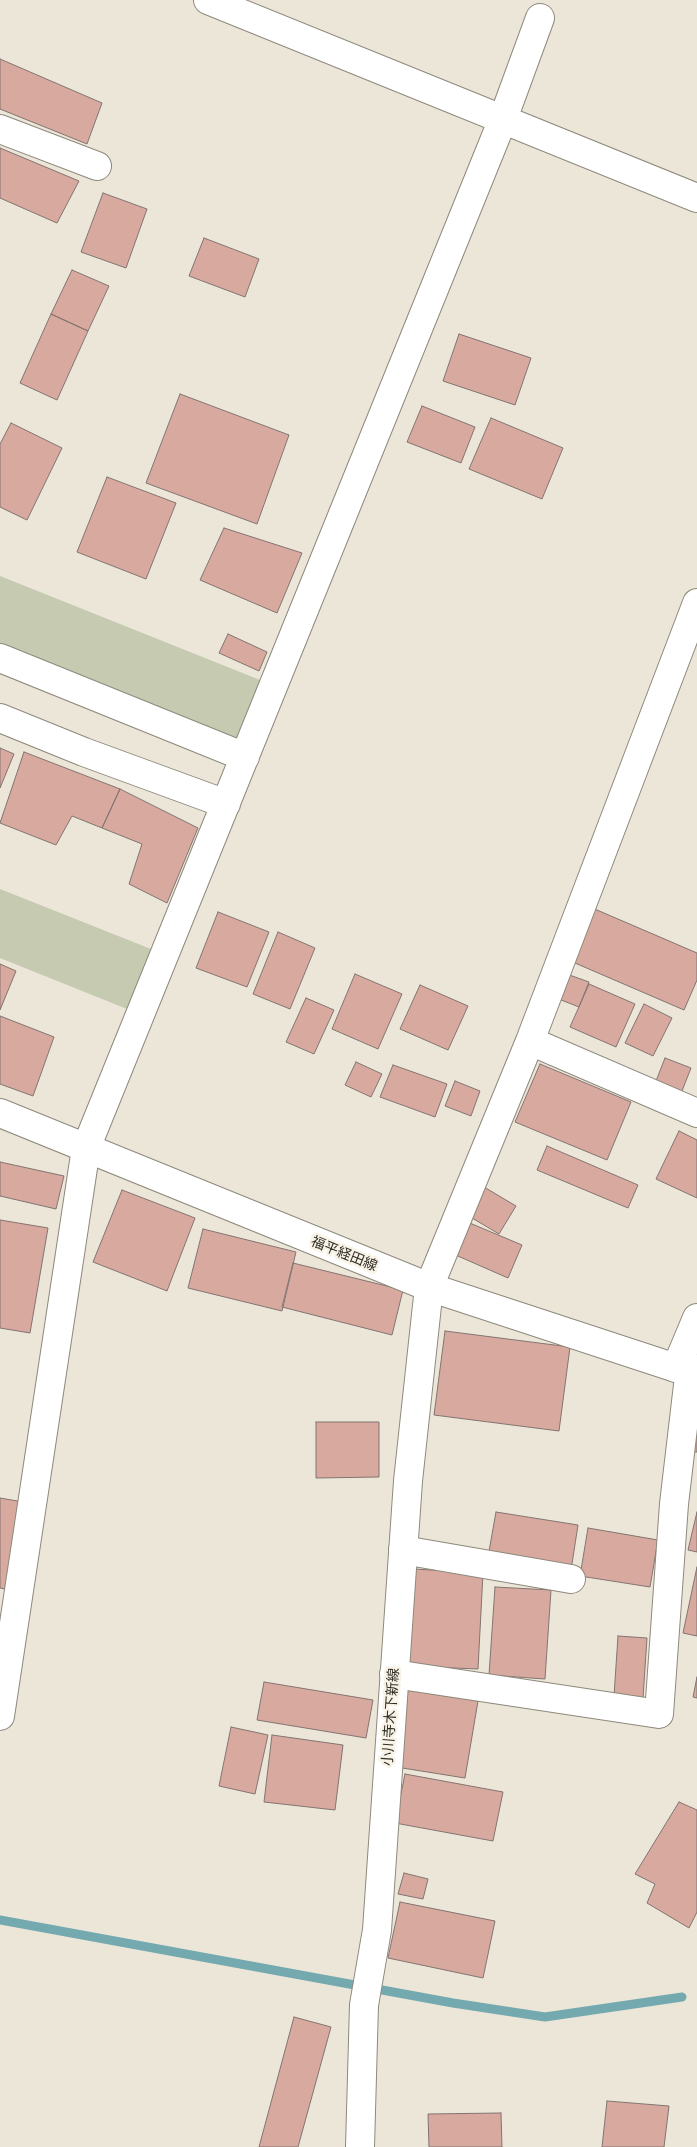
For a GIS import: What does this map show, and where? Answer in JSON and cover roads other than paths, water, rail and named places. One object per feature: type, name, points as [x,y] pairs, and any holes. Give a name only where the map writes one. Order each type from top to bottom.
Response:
[{"type":"street","points":[[208,0],[697,198]]},
{"type":"street","points":[[0,1716],[86,1148],[503,120],[540,18]]},
{"type":"street","points":[[0,129],[96,166]]},
{"type":"street","name":"小川寺木下新線","points":[[360,2147],[364,2006],[377,1930],[408,1481],[429,1287],[530,1041],[697,603]]},
{"type":"street","points":[[0,658],[245,756]]},
{"type":"street","points":[[0,718],[84,752],[226,804]]},
{"type":"street","points":[[530,1041],[697,1113]]},
{"type":"street","name":"福平経田線","points":[[0,1113],[429,1287],[688,1368]]},
{"type":"street","points":[[394,1674],[659,1714],[674,1504],[688,1368],[697,1318]]},
{"type":"street","points":[[403,1550],[572,1580]]},
{"type":"waterway","points":[[0,1920],[453,2003],[545,2017],[682,1997]]}]
